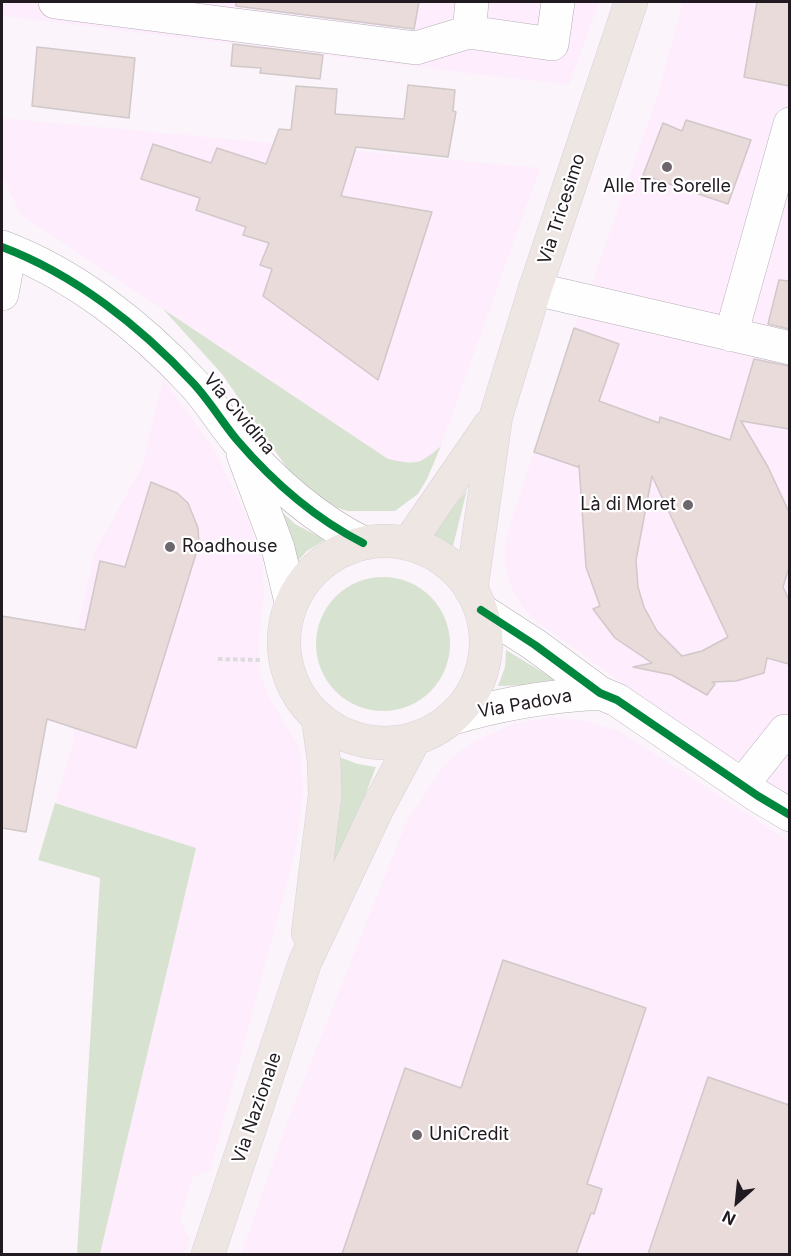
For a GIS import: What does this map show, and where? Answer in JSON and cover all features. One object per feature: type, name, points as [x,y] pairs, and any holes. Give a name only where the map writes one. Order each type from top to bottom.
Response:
[{"type":"main road","name":"Via Tricesimo","points":[[476,600],[496,416],[535,289],[631,2]]},
{"type":"main road","name":"Via Tricesimo","points":[[408,544],[496,416]]},
{"type":"main road","points":[[381,541],[408,544],[442,559],[458,573],[476,600],[485,635],[484,660],[471,694],[450,719],[437,728],[415,738],[386,743],[356,739],[336,730],[318,717],[299,695],[286,667],[284,634],[291,602],[304,580],[322,562],[341,550],[363,543],[381,541]]},
{"type":"main road","name":"Via Nazionale","points":[[304,962],[325,795],[324,762],[318,717]]},
{"type":"main road","name":"Via Nazionale","points":[[208,1254],[304,962],[377,809],[415,738]]},
{"type":"street","points":[[55,2],[416,48],[470,17],[552,44],[558,2]]},
{"type":"street","points":[[731,334],[789,124]]},
{"type":"street","points":[[2,294],[6,249]]},
{"type":"street","name":"Via Cividina","points":[[6,249],[80,286],[141,333],[194,383],[238,441],[292,497],[341,532],[363,543]]},
{"type":"street","points":[[535,289],[789,348]]},
{"type":"street","name":"Via Cividina","points":[[238,441],[278,548],[291,602]]},
{"type":"street","points":[[476,600],[600,693],[617,700],[789,816]]},
{"type":"street","name":"Via Padova","points":[[450,719],[530,700],[560,695],[600,693]]},
{"type":"street","points":[[742,785],[785,731],[789,732]]},
{"type":"path","points":[[218,659],[261,660]]},
{"type":"shaded area","points":[[2,2],[599,2],[569,85],[2,16]]},
{"type":"shaded area","points":[[683,2],[789,2],[789,797],[741,767],[538,623],[522,606],[511,586],[505,566],[505,543],[510,525],[574,328],[658,94]]},
{"type":"shaded area","points":[[2,118],[540,168],[441,446],[423,461],[405,463],[388,459],[20,214],[2,174]]},
{"type":"shaded area","points":[[163,379],[214,449],[244,511],[262,556],[264,591],[258,648],[260,675],[270,699],[295,740],[301,755],[303,793],[296,849],[210,1171],[193,1177],[180,1220],[190,1239],[185,1254],[100,1254],[196,849],[55,803],[74,741],[70,661],[95,551],[142,467]]},
{"type":"shaded area","points":[[551,717],[586,721],[621,732],[789,841],[789,1254],[241,1254],[288,1120],[406,823],[442,768],[458,752],[510,725]]},
{"type":"green space","points":[[163,309],[388,459],[417,462],[428,457],[441,446],[418,494],[395,511],[348,511],[327,505],[291,474],[222,374]]},
{"type":"green space","points":[[467,490],[453,546],[431,536]]},
{"type":"green space","points":[[278,508],[295,524],[325,540],[307,551],[294,565]]},
{"type":"green space","points":[[383,577],[409,582],[430,597],[445,618],[450,644],[445,670],[430,691],[409,706],[383,711],[357,706],[336,691],[321,670],[316,644],[321,618],[336,597],[357,582]]},
{"type":"green space","points":[[506,650],[562,684],[498,686],[505,667]]},
{"type":"green space","points":[[339,757],[358,764],[376,767],[321,911]]},
{"type":"green space","points":[[55,803],[196,848],[100,1254],[77,1254],[100,878],[38,860]]},
{"type":"building","points":[[236,2],[419,2],[414,29],[236,6]]},
{"type":"building","points":[[757,2],[789,2],[789,86],[744,77]]},
{"type":"building","points":[[233,44],[323,55],[320,79],[260,73],[261,68],[231,66]]},
{"type":"building","points":[[37,47],[135,58],[129,118],[32,106]]},
{"type":"building","points":[[408,85],[455,90],[453,111],[456,112],[448,157],[356,147],[341,196],[432,212],[378,380],[263,296],[272,269],[260,265],[269,243],[243,235],[246,227],[196,210],[200,198],[141,179],[153,144],[211,163],[217,148],[266,164],[279,129],[291,130],[296,86],[337,89],[335,114],[404,119]]},
{"type":"building","points":[[686,120],[751,140],[728,204],[643,175],[663,123],[682,131]]},
{"type":"building","points":[[779,280],[789,281],[789,329],[768,324]]},
{"type":"building","name":"Là di Moret","points":[[574,328],[619,344],[599,401],[659,423],[660,417],[730,440],[754,359],[789,366],[789,429],[741,421],[768,467],[789,512],[789,567],[783,587],[789,600],[789,664],[767,658],[764,673],[736,681],[712,682],[715,684],[707,695],[672,675],[633,667],[652,663],[615,638],[593,609],[600,606],[586,567],[579,465],[578,467],[534,452]],"holes":[[[652,476],[728,637],[702,651],[682,656],[657,631],[644,607],[638,587],[636,560]]]},
{"type":"building","points":[[151,482],[177,493],[188,503],[198,528],[199,544],[136,748],[47,719],[26,832],[2,828],[2,616],[85,630],[100,561],[125,567]]},
{"type":"building","points":[[503,960],[646,1008],[587,1184],[602,1189],[594,1214],[591,1213],[576,1254],[342,1254],[405,1068],[461,1088]]},
{"type":"building","points":[[708,1077],[789,1105],[789,1254],[648,1254]]},
{"type":"cycle path","points":[[2,247],[55,272],[105,304],[128,322],[193,383],[237,440],[265,470],[311,510],[363,543]]},
{"type":"cycle path","points":[[481,610],[535,645],[600,693],[617,700],[758,796],[790,815]]},
{"type":"place","name":"Alle Tre Sorelle","points":[[667,167]]},
{"type":"place","name":"Là di Moret","points":[[688,505]]},
{"type":"place","name":"Roadhouse","points":[[170,547]]},
{"type":"place","name":"UniCredit","points":[[417,1135]]}]
